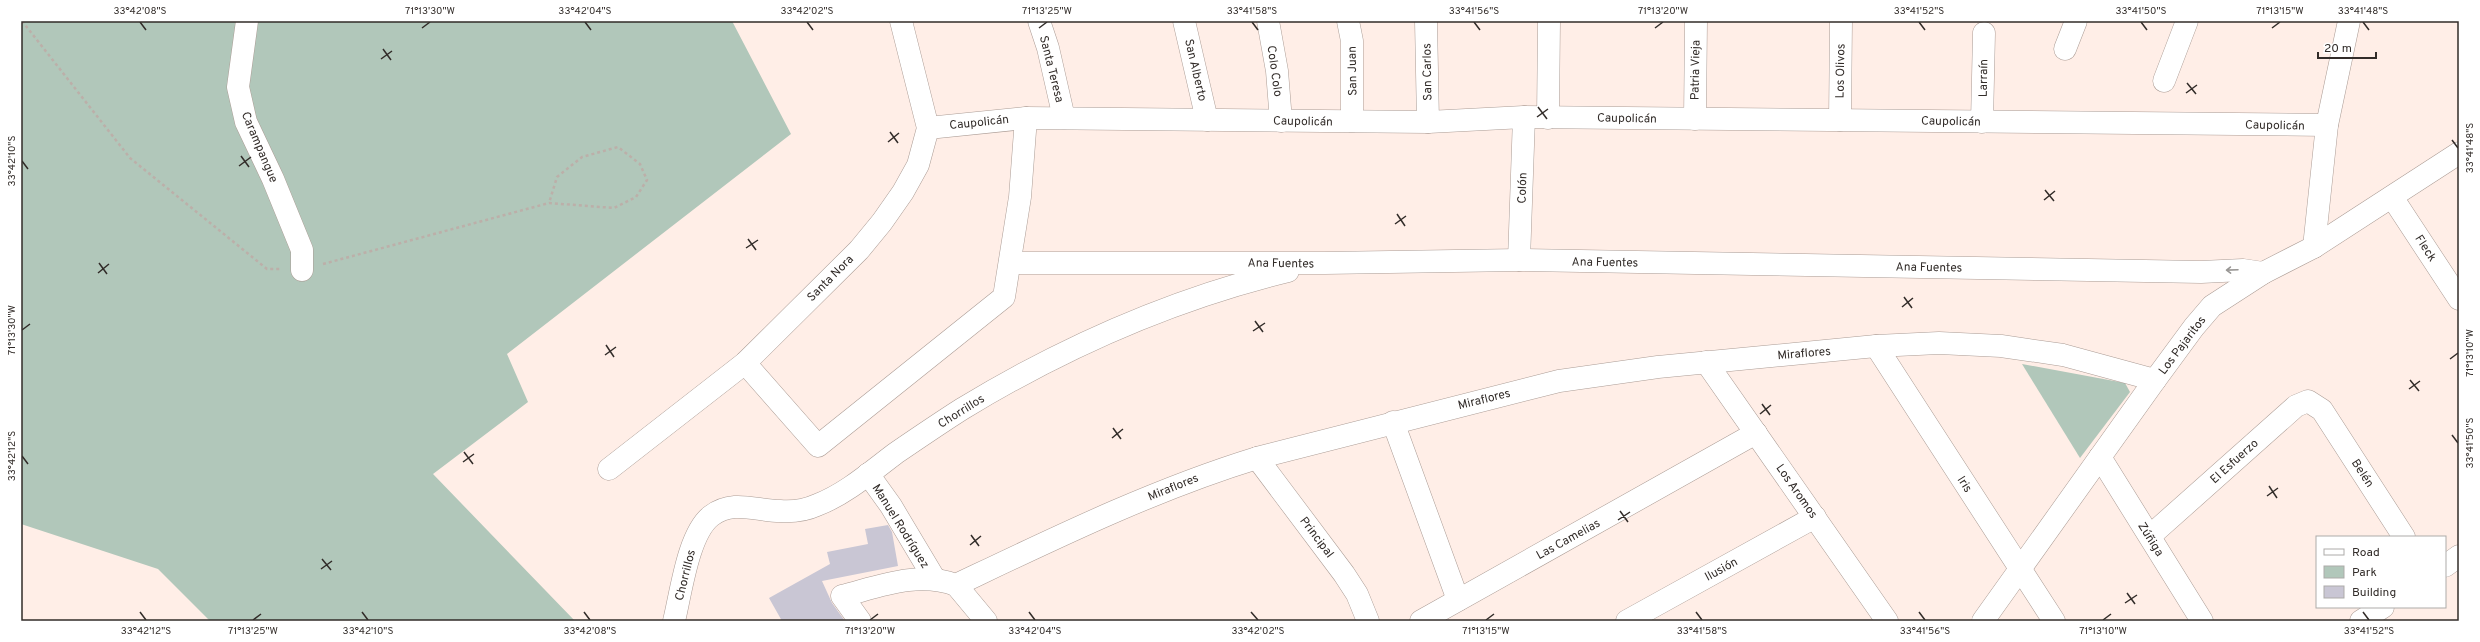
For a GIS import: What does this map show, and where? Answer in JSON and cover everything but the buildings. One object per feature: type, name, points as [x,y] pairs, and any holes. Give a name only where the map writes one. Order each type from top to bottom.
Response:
[{"type":"street","name":"Carampangue","points":[[247,21],[238,87],[246,122],[273,179],[302,250],[302,270]]},
{"type":"street","name":"Santa Nora","points":[[609,468],[745,363],[859,250],[882,222],[903,192],[918,165],[928,128],[901,21]]},
{"type":"street","name":"Santa Teresa","points":[[1039,21],[1048,48],[1064,118]]},
{"type":"street","name":"San Alberto","points":[[1184,21],[1207,120]]},
{"type":"street","name":"Colo Colo","points":[[1268,21],[1277,71],[1281,121]]},
{"type":"street","name":"San Juan","points":[[1348,21],[1352,41],[1352,121]]},
{"type":"street","name":"San Carlos","points":[[1426,21],[1428,122]]},
{"type":"street","points":[[1548,118],[1549,21]]},
{"type":"street","name":"Patria Vieja","points":[[1695,119],[1696,21]]},
{"type":"street","name":"Los Olivos","points":[[1840,120],[1841,21]]},
{"type":"street","points":[[2065,49],[2076,21]]},
{"type":"street","points":[[2164,81],[2187,21]]},
{"type":"street","points":[[2314,247],[2327,125],[2349,21]]},
{"type":"street","name":"Larraín","points":[[1982,122],[1984,33]]},
{"type":"street","name":"Caupolicán","points":[[928,128],[1026,118],[1428,122],[1524,116],[1548,118],[2327,125]]},
{"type":"street","name":"Colón","points":[[1519,260],[1524,116]]},
{"type":"street","points":[[745,363],[818,446],[1004,297],[1020,197],[1026,118]]},
{"type":"street","name":"Los Pajaritos","points":[[1983,621],[2202,316],[2224,297],[2263,273],[2314,247],[2392,198],[2459,153]]},
{"type":"street","name":"Fleck","points":[[2392,198],[2459,299]]},
{"type":"street","name":"Ana Fuentes","points":[[1010,262],[1325,263],[1519,260],[2201,272],[2243,270],[2263,273]]},
{"type":"street","name":"Chorrillos","points":[[674,621],[694,543],[700,529],[711,516],[727,508],[737,506],[780,511],[803,510],[831,498],[962,409],[1022,375],[1090,341],[1196,297],[1259,278],[1325,263]]},
{"type":"street","points":[[2201,272],[2224,297]]},
{"type":"street","name":"Miraflores","points":[[956,585],[1149,497],[1209,473],[1257,458],[1392,422],[1559,381],[1609,372],[1876,346],[1939,343],[2009,347],[2063,355],[2155,380]]},
{"type":"street","name":"Iris","points":[[1876,346],[2054,621]]},
{"type":"street","name":"Los Aromos","points":[[1706,362],[1887,621]]},
{"type":"street","name":"El Esfuerzo","points":[[2150,536],[2296,406],[2308,401],[2322,410]]},
{"type":"street","name":"Belén","points":[[2322,410],[2403,536]]},
{"type":"street","points":[[1392,422],[1458,600]]},
{"type":"street","name":"Las Camelias","points":[[1421,621],[1756,433]]},
{"type":"street","name":"Zúñiga","points":[[2100,457],[2202,621]]},
{"type":"street","name":"Principal","points":[[1257,458],[1344,574],[1357,594],[1368,621]]},
{"type":"street","name":"Manuel Rodríguez","points":[[868,474],[911,537],[934,578]]},
{"type":"street","name":"Ilusión","points":[[1627,621],[1815,518]]},
{"type":"street","points":[[2446,565],[2459,556]]},
{"type":"street","points":[[860,621],[842,596],[910,578],[934,578],[956,585],[986,621]]},
{"type":"street","points":[[2361,621],[2380,608]]},
{"type":"path","points":[[618,147],[640,164],[647,180],[636,197],[614,208],[550,203],[557,177],[582,157],[618,147]]},
{"type":"green space","points":[[21,21],[732,21],[791,134],[507,354],[528,402],[433,474],[575,621],[210,621],[158,569],[21,524]]},
{"type":"green space","points":[[2022,364],[2125,383],[2130,392],[2080,458]]}]
